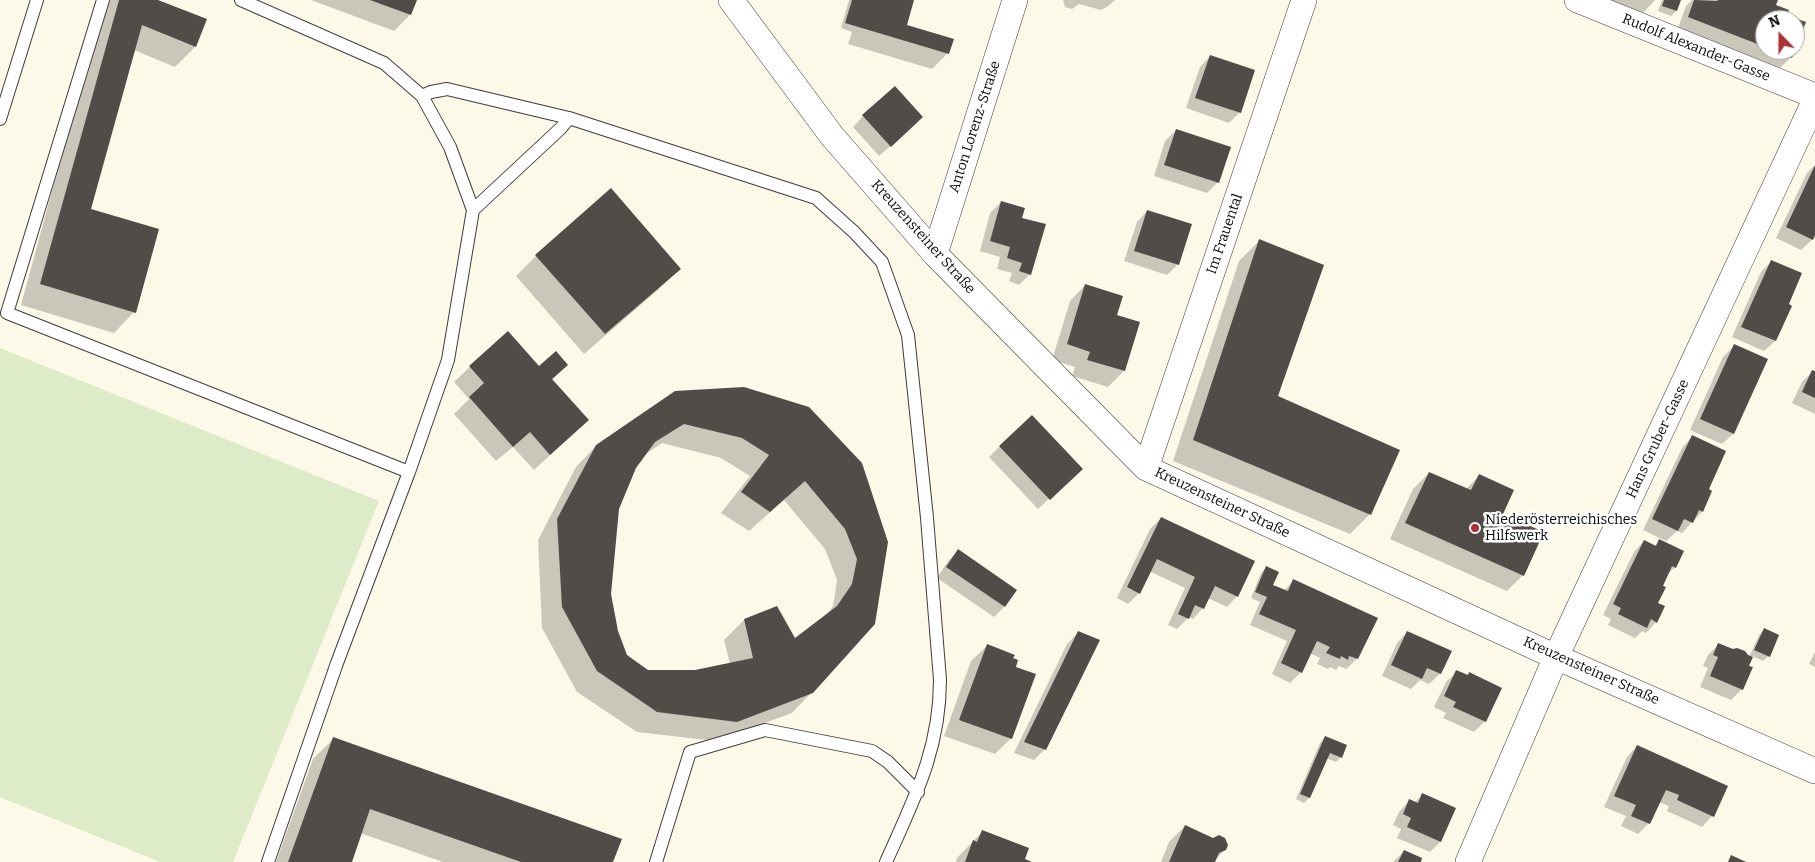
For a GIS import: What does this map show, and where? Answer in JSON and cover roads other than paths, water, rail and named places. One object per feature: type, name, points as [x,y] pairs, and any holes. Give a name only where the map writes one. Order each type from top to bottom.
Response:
[{"type":"street","name":"Kreuzensteiner Straße","points":[[731,0],[832,136],[935,254],[1146,468],[1556,656],[1815,771]]},
{"type":"street","name":"Anton Lorenz-Straße","points":[[935,254],[1015,0]]},
{"type":"street","name":"Im Frauental","points":[[1146,468],[1304,0]]},
{"type":"street","name":"Rudolf Alexander-Gasse","points":[[1577,0],[1815,96]]},
{"type":"street","name":"Hans Gruber-Gasse","points":[[1468,862],[1556,656],[1815,100]]},
{"type":"lane","points":[[0,119],[38,0]]},
{"type":"lane","points":[[102,0],[7,313],[409,472]]},
{"type":"lane","points":[[241,0],[384,63],[422,96],[450,147],[473,210],[448,360],[409,472],[337,663],[268,862]]},
{"type":"lane","points":[[422,96],[447,89],[569,118],[816,198],[854,232],[882,262],[908,335],[927,518],[940,680],[940,703],[931,754],[918,792],[886,862]]},
{"type":"lane","points":[[473,210],[561,128],[569,118]]},
{"type":"lane","points":[[656,862],[690,752],[765,730],[872,750],[888,762],[918,792]]},
{"type":"place","name":"Niederösterreichisches Hilfswerk","points":[[1475,528]]}]
